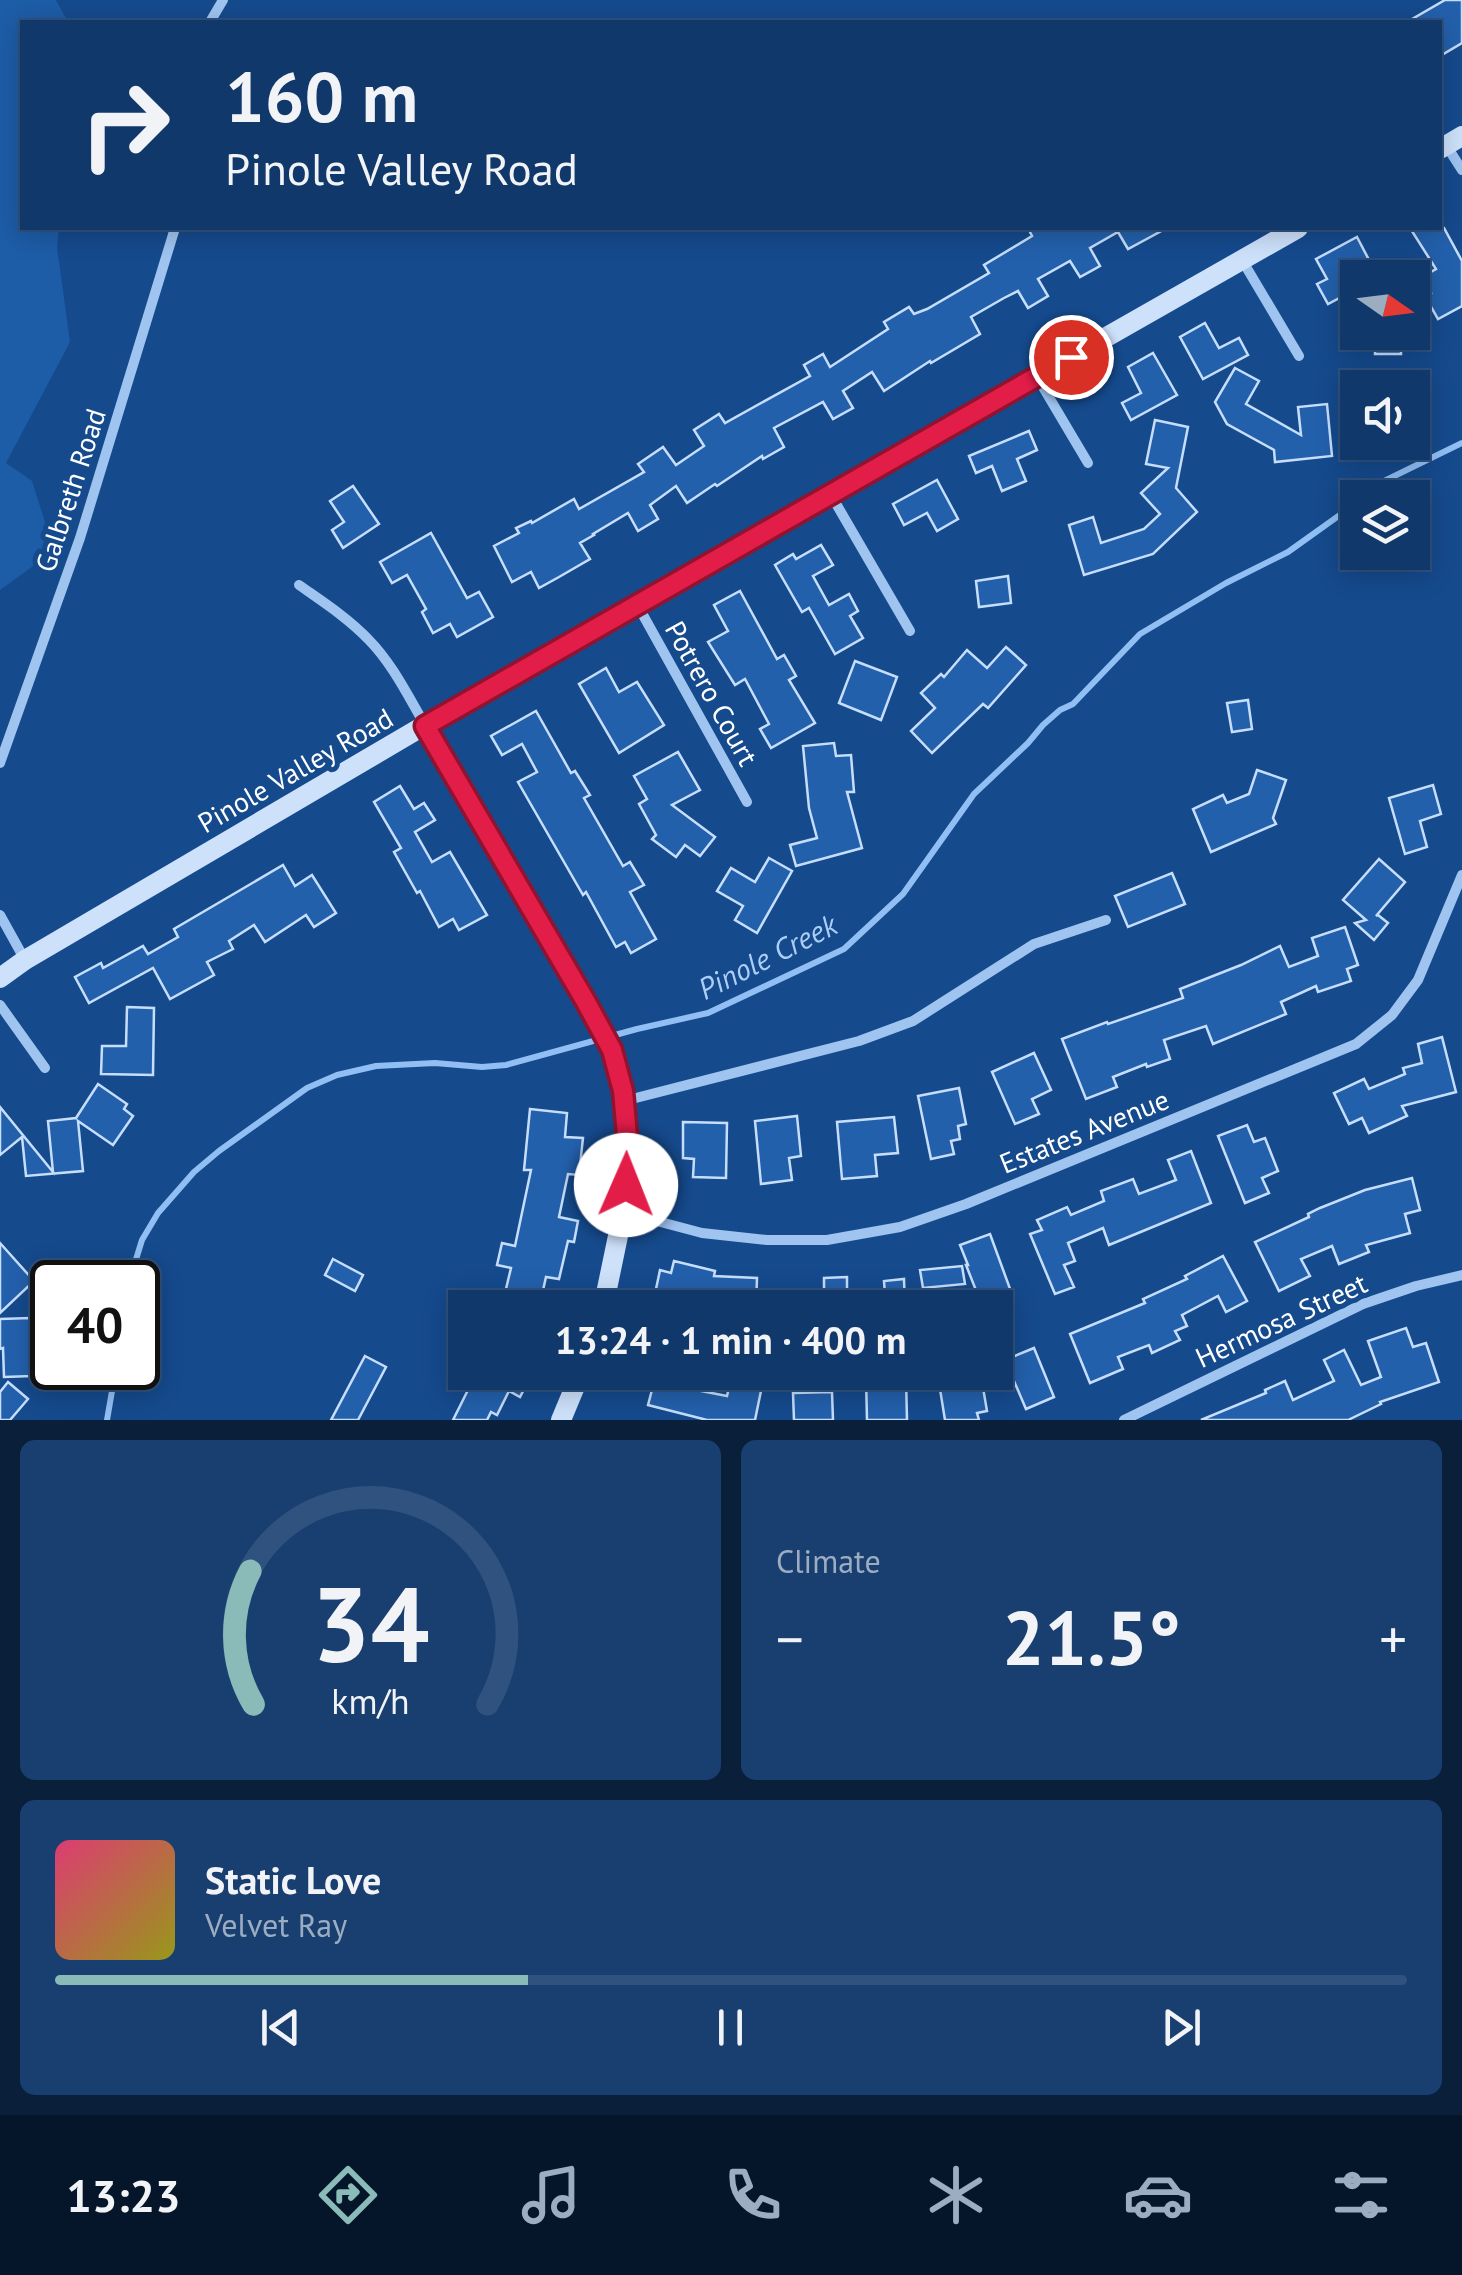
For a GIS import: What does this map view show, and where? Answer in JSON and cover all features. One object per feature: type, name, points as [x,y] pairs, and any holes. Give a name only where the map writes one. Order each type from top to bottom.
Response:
[{"type":"main road","name":"Pinole Valley Road","points":[[0,978],[425,726],[1294,230]]},
{"type":"main road","points":[[425,726],[612,1050],[623,1096],[629,1158],[623,1212],[607,1290]]},
{"type":"main road","points":[[569,1418],[576,1390]]},
{"type":"street","points":[[1450,143],[1462,170]]},
{"type":"street","name":"Galbreth Road","points":[[0,763],[80,538],[174,230]]},
{"type":"street","points":[[1241,259],[1299,356]]},
{"type":"street","points":[[1037,376],[1088,462]]},
{"type":"street","points":[[831,494],[910,631]]},
{"type":"street","points":[[299,585],[371,642],[425,726]]},
{"type":"street","name":"Potrero Court","points":[[638,606],[747,802]]},
{"type":"street","name":"Estates Avenue","points":[[623,1212],[702,1233],[767,1240],[827,1240],[900,1227],[966,1204],[1356,1044],[1392,1014],[1418,980],[1462,875]]},
{"type":"street","points":[[0,916],[25,960]]},
{"type":"street","points":[[623,1096],[859,1042],[913,1021],[1034,944],[1106,920]]},
{"type":"street","points":[[0,1005],[45,1068]]},
{"type":"street","name":"Hermosa Street","points":[[1124,1420],[1364,1304],[1462,1275]]},
{"type":"shaded area","points":[[0,0],[56,0],[67,20],[20,20],[20,230],[59,230],[57,247],[70,342],[6,463],[32,481],[54,551],[0,590]]},
{"type":"building","points":[[1445,0],[1462,0],[1462,43],[1442,55],[1442,20],[1410,20]]},
{"type":"building","points":[[1444,228],[1462,261],[1462,306],[1438,319],[1430,305],[1430,272],[1436,269],[1411,230]]},
{"type":"building","points":[[1029,230],[1163,230],[1128,249],[1118,232],[1090,248],[1100,266],[1080,277],[1070,261],[1038,279],[1048,296],[1028,308],[1018,291],[1004,298],[971,317],[980,334],[884,391],[872,372],[843,391],[853,408],[833,419],[823,402],[774,428],[784,447],[763,459],[762,456],[717,486],[687,503],[676,486],[650,505],[658,519],[638,531],[628,513],[580,543],[590,559],[539,588],[531,572],[512,582],[494,546],[519,533],[516,528],[574,499],[579,509],[644,472],[638,464],[663,447],[676,465],[704,446],[694,430],[719,414],[725,423],[810,376],[804,365],[823,354],[830,367],[888,329],[884,322],[909,307],[914,314],[927,309],[989,273],[984,265],[1032,236]]},
{"type":"building","points":[[1357,237],[1368,258],[1340,260],[1340,298],[1328,304],[1317,284],[1327,279],[1316,259]]},
{"type":"building","points":[[1205,323],[1219,348],[1239,338],[1248,355],[1203,379],[1180,337]]},
{"type":"building","points":[[1375,350],[1401,350],[1401,354],[1375,354]]},
{"type":"building","points":[[1153,353],[1177,395],[1131,420],[1122,403],[1141,393],[1128,367]]},
{"type":"building","points":[[1235,368],[1259,381],[1246,404],[1301,435],[1298,407],[1327,404],[1332,456],[1275,462],[1274,450],[1227,424],[1215,402]]},
{"type":"building","points":[[1155,420],[1188,427],[1176,488],[1197,512],[1153,554],[1084,575],[1069,525],[1093,517],[1101,543],[1144,529],[1160,514],[1141,493],[1168,468],[1146,464]]},
{"type":"building","points":[[1029,431],[1037,450],[1017,459],[1026,481],[1002,491],[992,466],[976,473],[969,456]]},
{"type":"building","points":[[937,480],[958,519],[937,531],[927,513],[904,525],[893,504]]},
{"type":"building","points":[[353,486],[379,524],[343,548],[332,530],[344,522],[330,501]]},
{"type":"building","points":[[431,533],[467,598],[479,592],[493,617],[457,637],[450,624],[433,633],[422,612],[426,609],[407,575],[392,583],[380,562]]},
{"type":"building","points":[[821,545],[833,565],[813,576],[829,605],[849,594],[858,611],[850,616],[863,638],[835,654],[809,608],[802,612],[775,565]]},
{"type":"building","points":[[1008,576],[1011,603],[979,607],[976,581]]},
{"type":"building","points":[[740,591],[777,659],[784,655],[796,676],[789,680],[815,723],[771,748],[760,729],[769,724],[745,679],[735,685],[708,642],[728,631],[714,605]]},
{"type":"building","points":[[1006,647],[1026,665],[988,708],[983,704],[932,753],[911,731],[935,708],[921,693],[941,674],[944,677],[967,650],[987,668]]},
{"type":"building","points":[[855,661],[897,677],[881,720],[839,703]]},
{"type":"building","points":[[606,668],[619,692],[637,682],[664,725],[619,753],[579,684]]},
{"type":"building","points":[[1248,700],[1252,729],[1232,732],[1227,703]]},
{"type":"building","points":[[536,711],[571,773],[575,771],[590,795],[584,798],[623,866],[630,862],[644,885],[630,892],[656,939],[631,953],[625,942],[616,947],[518,782],[537,772],[522,744],[502,755],[491,736]]},
{"type":"building","points":[[834,743],[836,756],[851,755],[854,792],[847,792],[862,848],[796,866],[790,845],[817,838],[809,808],[803,746]]},
{"type":"building","points":[[678,752],[700,790],[672,805],[715,837],[700,856],[685,845],[676,857],[652,839],[656,835],[639,804],[647,799],[634,776]]},
{"type":"building","points":[[1257,770],[1286,780],[1273,818],[1276,824],[1211,852],[1193,809],[1223,795],[1227,803],[1249,794]]},
{"type":"building","points":[[1433,785],[1441,814],[1420,821],[1427,847],[1405,854],[1389,798]]},
{"type":"building","points":[[400,786],[414,809],[424,803],[435,820],[415,832],[432,862],[450,852],[487,915],[459,930],[453,919],[439,927],[394,852],[401,848],[374,802]]},
{"type":"building","points":[[769,858],[792,871],[757,933],[735,920],[743,906],[717,891],[731,868],[755,882]]},
{"type":"building","points":[[1379,859],[1405,882],[1376,916],[1388,923],[1374,940],[1355,923],[1366,920],[1343,900]]},
{"type":"building","points":[[283,865],[295,886],[312,875],[336,913],[314,927],[306,915],[265,942],[254,925],[229,941],[233,949],[207,962],[214,975],[170,999],[153,968],[89,1003],[75,977],[101,963],[103,968],[143,946],[148,954],[178,937],[174,929]]},
{"type":"building","points":[[1172,873],[1185,904],[1128,927],[1115,896]]},
{"type":"building","points":[[1345,927],[1358,965],[1347,969],[1351,981],[1318,992],[1316,986],[1281,1002],[1286,1014],[1213,1044],[1206,1026],[1164,1040],[1170,1059],[1113,1077],[1117,1087],[1086,1099],[1062,1039],[1183,998],[1180,989],[1280,946],[1289,967],[1318,956],[1312,938]]},
{"type":"building","points":[[127,1007],[154,1008],[153,1075],[101,1074],[102,1046],[126,1046]]},
{"type":"building","points":[[1442,1037],[1456,1092],[1402,1106],[1407,1116],[1369,1133],[1362,1118],[1349,1124],[1334,1093],[1364,1079],[1369,1089],[1405,1074],[1403,1068],[1422,1063],[1418,1044]]},
{"type":"building","points":[[1034,1053],[1051,1090],[1032,1099],[1039,1114],[1015,1124],[992,1072]]},
{"type":"building","points":[[98,1084],[127,1104],[124,1109],[133,1116],[113,1145],[78,1121],[83,1171],[26,1176],[22,1137],[0,1155],[0,1107],[53,1172],[48,1121],[76,1118]]},
{"type":"building","points":[[959,1088],[966,1124],[958,1126],[960,1139],[951,1141],[954,1154],[931,1159],[918,1096]]},
{"type":"building","points":[[530,1109],[567,1113],[565,1137],[583,1138],[579,1175],[568,1174],[559,1217],[578,1221],[574,1242],[568,1241],[559,1279],[546,1277],[543,1290],[506,1290],[511,1268],[497,1265],[502,1243],[515,1246],[531,1170],[524,1170]]},
{"type":"building","points":[[797,1116],[801,1156],[789,1158],[792,1180],[761,1184],[755,1121]]},
{"type":"building","points":[[894,1117],[898,1153],[875,1155],[877,1176],[842,1179],[837,1122]]},
{"type":"building","points":[[683,1122],[727,1123],[726,1178],[693,1177],[694,1159],[683,1158]]},
{"type":"building","points":[[1247,1125],[1254,1142],[1265,1138],[1278,1171],[1262,1178],[1269,1193],[1245,1203],[1218,1136]]},
{"type":"building","points":[[1191,1151],[1211,1203],[1109,1245],[1103,1228],[1068,1243],[1075,1261],[1064,1265],[1074,1287],[1055,1294],[1030,1234],[1042,1230],[1037,1220],[1067,1207],[1071,1215],[1104,1201],[1101,1191],[1133,1179],[1139,1194],[1176,1180],[1168,1160]]},
{"type":"building","points":[[1412,1178],[1420,1210],[1405,1214],[1410,1233],[1366,1245],[1369,1252],[1339,1264],[1332,1246],[1301,1259],[1310,1276],[1279,1291],[1255,1242],[1320,1208],[1365,1190]]},
{"type":"building","points":[[990,1234],[1010,1290],[976,1290],[960,1245]]},
{"type":"building","points":[[0,1243],[30,1277],[30,1285],[0,1313]]},
{"type":"building","points":[[1223,1256],[1247,1301],[1226,1312],[1218,1296],[1182,1315],[1187,1326],[1175,1331],[1180,1340],[1152,1353],[1149,1345],[1118,1357],[1123,1369],[1090,1383],[1070,1334],[1145,1303],[1143,1299],[1187,1279],[1185,1276]]},
{"type":"building","points":[[333,1259],[363,1275],[355,1291],[325,1275]]},
{"type":"building","points":[[674,1261],[715,1271],[714,1276],[757,1278],[757,1290],[656,1290],[660,1270],[671,1273]]},
{"type":"building","points":[[962,1266],[965,1284],[923,1288],[920,1270]]},
{"type":"building","points":[[847,1277],[847,1290],[824,1290],[824,1278]]},
{"type":"building","points":[[904,1279],[904,1290],[885,1290],[884,1281]]},
{"type":"building","points":[[30,1318],[30,1376],[4,1377],[0,1319]]},
{"type":"building","points":[[1406,1328],[1413,1347],[1426,1343],[1439,1382],[1380,1402],[1348,1420],[1201,1420],[1285,1381],[1293,1400],[1334,1381],[1324,1360],[1344,1350],[1361,1385],[1381,1377],[1368,1341]]},
{"type":"building","points":[[1034,1348],[1054,1397],[1026,1409],[1013,1379],[1013,1357]]},
{"type":"building","points":[[365,1356],[386,1367],[358,1420],[331,1420]]},
{"type":"building","points":[[8,1382],[28,1399],[10,1420],[0,1420],[0,1392]]},
{"type":"building","points":[[468,1390],[524,1390],[520,1397],[509,1391],[497,1415],[491,1412],[487,1420],[453,1420]]},
{"type":"building","points":[[652,1390],[696,1390],[727,1396],[728,1390],[761,1390],[755,1420],[707,1420],[648,1405]]},
{"type":"building","points":[[866,1390],[906,1390],[907,1420],[867,1420]]},
{"type":"building","points":[[940,1390],[983,1390],[987,1411],[977,1413],[979,1420],[945,1420]]},
{"type":"building","points":[[832,1392],[833,1420],[794,1420],[793,1393]]},
{"type":"waterway","name":"Pinole Creek","points":[[1386,480],[1462,443]]},
{"type":"waterway","name":"Pinole Creek","points":[[136,1260],[158,1213],[194,1172],[307,1088],[337,1075],[376,1066],[506,1065],[708,1013],[844,949],[903,894],[974,794],[1043,725],[1073,704],[1140,634],[1288,552],[1340,515]]},
{"type":"waterway","name":"Pinole Creek","points":[[107,1420],[112,1390]]},
{"type":"route","points":[[626,1185],[629,1158],[623,1091],[612,1050],[425,726],[1071,357]]}]
